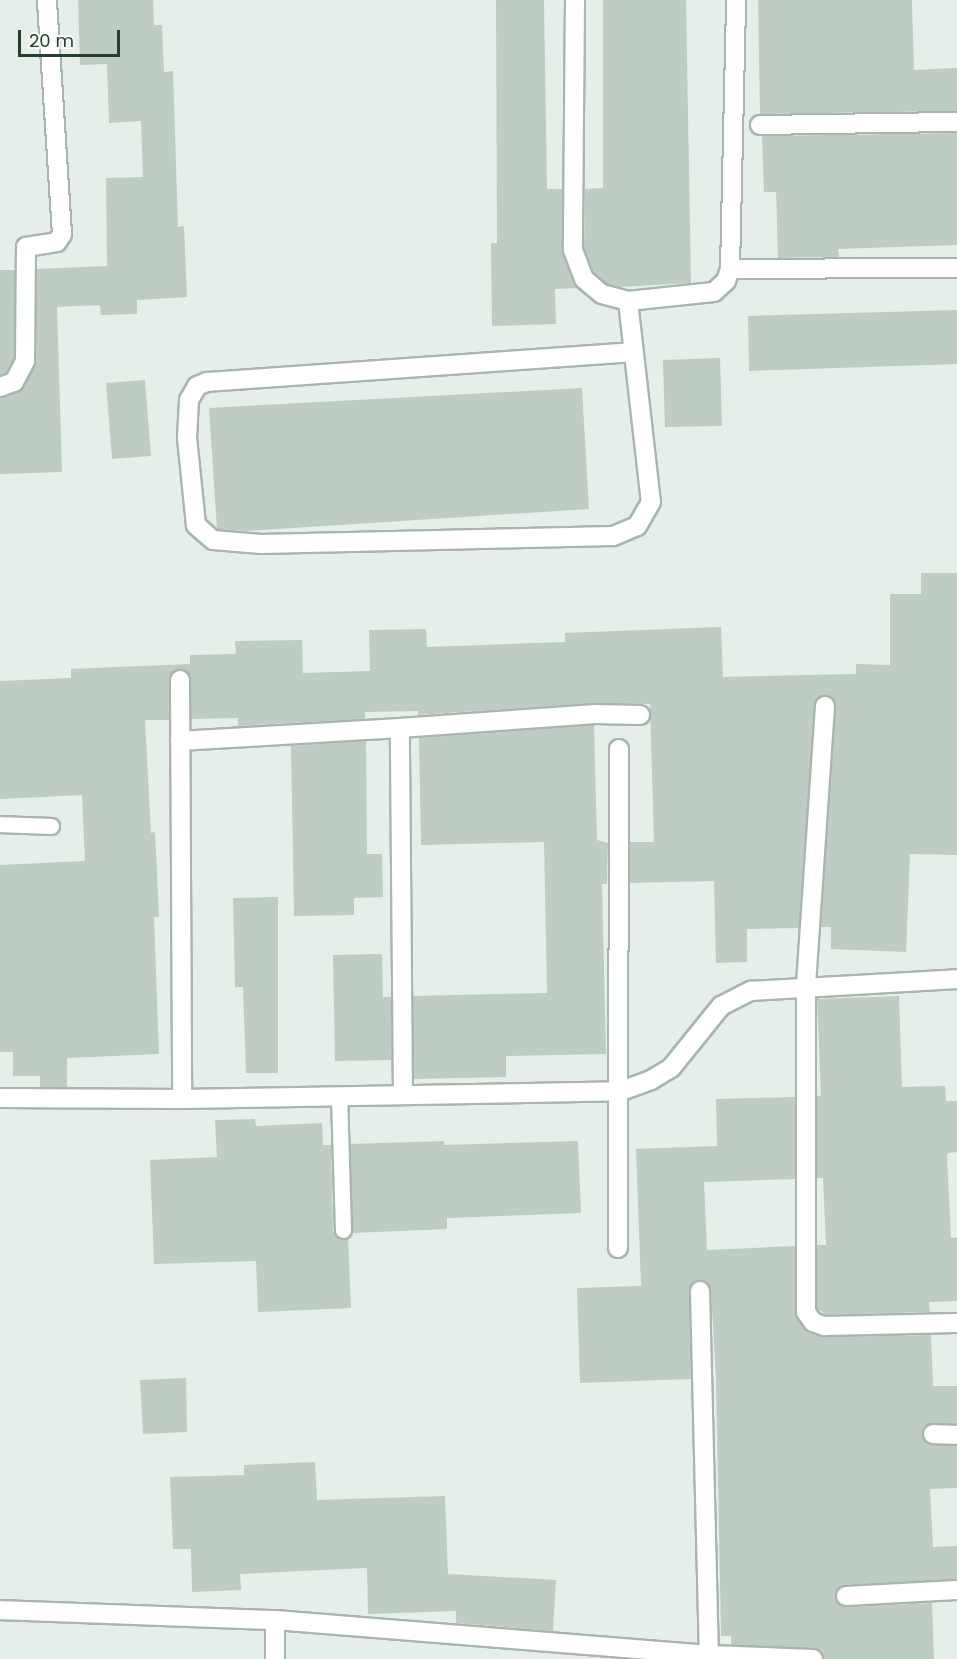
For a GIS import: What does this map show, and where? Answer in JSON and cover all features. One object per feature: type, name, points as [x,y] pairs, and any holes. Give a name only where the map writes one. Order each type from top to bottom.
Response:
[{"type":"street","points":[[0,387],[14,382],[25,361],[26,247],[57,242],[62,234],[47,0]]},
{"type":"street","points":[[575,0],[573,250],[584,279],[602,294],[628,300],[714,292],[726,281],[730,269],[736,0]]},
{"type":"street","points":[[760,125],[957,122]]},
{"type":"street","points":[[730,269],[957,268]]},
{"type":"street","points":[[628,300],[651,502],[637,526],[613,536],[230,543],[213,540],[196,525],[187,438],[189,400],[197,386],[207,382],[633,352]]},
{"type":"street","points":[[180,680],[182,1099]]},
{"type":"street","points":[[825,706],[806,985],[807,1312],[813,1322],[824,1326],[957,1323]]},
{"type":"street","points":[[180,741],[596,714],[640,715]]},
{"type":"street","points":[[400,728],[403,1095]]},
{"type":"street","points":[[618,1248],[621,1091],[619,749]]},
{"type":"street","points":[[0,1098],[182,1099],[621,1091],[651,1080],[671,1068],[721,1006],[751,991],[806,985],[957,980]]},
{"type":"street","points":[[700,1291],[709,1655]]},
{"type":"street","points":[[933,1434],[957,1435]]},
{"type":"street","points":[[846,1596],[957,1590]]},
{"type":"street","points":[[0,1610],[275,1620],[596,1651],[813,1659]]},
{"type":"street","points":[[275,1620],[275,1659]]},
{"type":"lane","points":[[0,824],[51,826]]},
{"type":"lane","points":[[339,1095],[343,1230]]},
{"type":"building","points":[[78,0],[153,0],[154,25],[162,25],[164,72],[173,71],[178,227],[184,226],[187,297],[137,300],[137,314],[101,315],[100,305],[57,307],[62,472],[0,474],[0,398],[23,388],[36,362],[37,269],[107,266],[106,178],[143,177],[141,121],[109,123],[107,64],[80,65]]},
{"type":"building","points":[[496,0],[544,0],[547,189],[562,189],[562,250],[578,288],[555,289],[556,324],[492,326],[491,243],[497,243]]},
{"type":"building","points":[[603,0],[686,0],[691,283],[620,287],[607,284],[593,272],[584,248],[585,189],[603,188]]},
{"type":"building","points":[[758,0],[912,0],[914,70],[957,68],[957,111],[760,114]]},
{"type":"building","points":[[957,133],[957,245],[838,249],[839,257],[778,258],[776,192],[764,192],[762,136]]},
{"type":"building","points":[[0,270],[15,270],[14,358],[6,373],[0,375]]},
{"type":"building","points":[[957,310],[957,364],[749,371],[748,316]]},
{"type":"building","points":[[720,358],[722,426],[665,427],[663,360]]},
{"type":"building","points":[[145,380],[151,456],[112,459],[106,383]]},
{"type":"building","points":[[582,388],[589,509],[246,531],[217,529],[209,408]]},
{"type":"building","points":[[921,573],[957,573],[957,855],[910,854],[906,952],[831,949],[831,927],[821,927],[836,707],[831,696],[820,696],[814,705],[799,928],[747,929],[747,962],[716,963],[714,881],[630,883],[630,842],[654,842],[650,704],[595,703],[418,715],[418,711],[365,712],[365,719],[238,726],[238,718],[191,719],[191,679],[186,671],[179,669],[169,679],[169,720],[145,720],[151,833],[155,832],[159,917],[154,917],[159,1054],[67,1058],[67,1087],[40,1087],[40,1076],[13,1076],[13,1052],[0,1052],[0,865],[85,861],[82,795],[0,799],[0,681],[71,678],[71,669],[190,664],[190,655],[236,654],[235,641],[302,640],[303,673],[370,671],[369,630],[426,629],[427,647],[565,642],[565,633],[721,627],[723,677],[856,674],[856,664],[890,665],[890,594],[921,594]]},
{"type":"building","points":[[594,725],[597,840],[608,843],[607,884],[602,884],[606,1054],[506,1056],[506,1077],[414,1079],[413,996],[547,993],[544,842],[421,845],[419,738]]},
{"type":"building","points":[[366,741],[367,854],[382,854],[383,897],[354,898],[354,915],[294,916],[291,746]]},
{"type":"building","points":[[278,897],[278,1073],[246,1073],[243,987],[235,987],[233,898]]},
{"type":"building","points":[[382,954],[383,997],[391,997],[391,1060],[335,1061],[333,955]]},
{"type":"building","points":[[899,996],[902,1087],[945,1086],[946,1101],[957,1101],[957,1152],[948,1153],[947,1157],[951,1238],[957,1237],[957,1301],[929,1302],[930,1312],[826,1315],[817,1308],[817,1245],[826,1245],[823,1178],[817,1178],[817,1096],[821,1096],[817,999]]},
{"type":"building","points":[[795,1097],[795,1179],[704,1182],[707,1250],[795,1246],[795,1313],[809,1333],[824,1337],[931,1335],[933,1386],[957,1386],[957,1424],[928,1424],[922,1433],[928,1444],[957,1446],[957,1488],[930,1489],[933,1547],[957,1546],[957,1579],[845,1585],[835,1596],[837,1603],[847,1607],[932,1603],[934,1659],[824,1659],[814,1648],[731,1645],[731,1636],[721,1636],[716,1378],[711,1291],[706,1281],[695,1281],[689,1291],[691,1379],[580,1383],[577,1288],[641,1286],[636,1149],[717,1146],[716,1099]]},
{"type":"building","points":[[255,1119],[256,1126],[322,1123],[323,1145],[331,1145],[333,1231],[339,1239],[348,1238],[351,1308],[258,1312],[256,1261],[154,1264],[150,1160],[217,1157],[215,1120]]},
{"type":"building","points":[[444,1141],[444,1145],[578,1141],[581,1213],[447,1218],[447,1229],[352,1233],[350,1144]]},
{"type":"building","points":[[186,1378],[187,1432],[143,1434],[140,1380]]},
{"type":"building","points":[[315,1462],[317,1500],[445,1496],[448,1574],[556,1580],[553,1631],[456,1623],[456,1611],[368,1614],[367,1568],[240,1574],[241,1590],[192,1592],[191,1549],[173,1549],[170,1477],[244,1475],[244,1465]]}]
